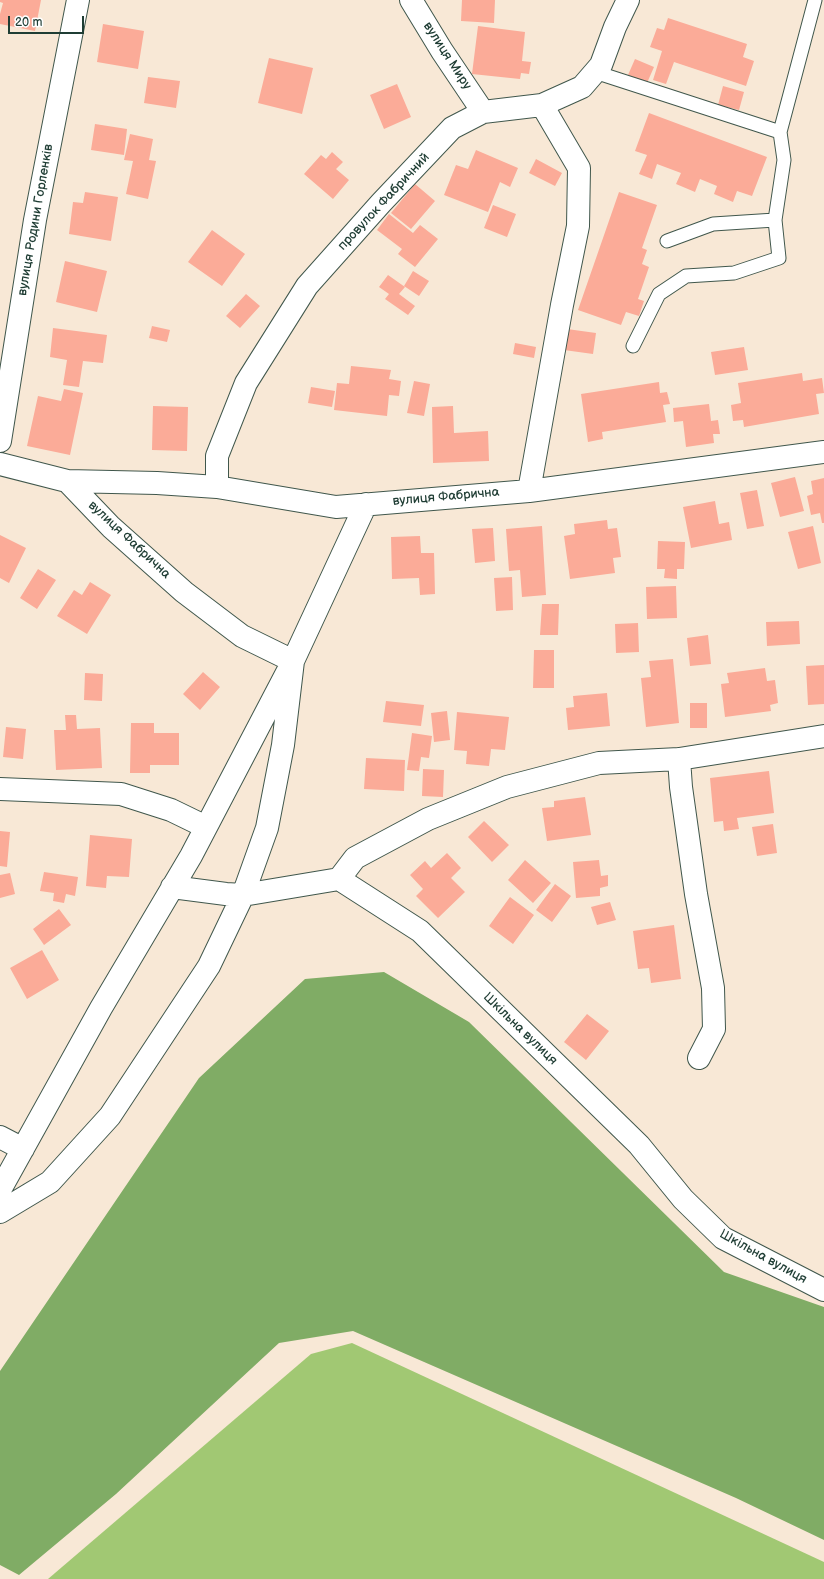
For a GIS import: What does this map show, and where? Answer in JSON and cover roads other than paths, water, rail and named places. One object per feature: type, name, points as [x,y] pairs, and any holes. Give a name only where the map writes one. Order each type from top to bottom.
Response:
[{"type":"street","name":"вулиця Родини Горленків","points":[[0,441],[35,220],[78,0]]},
{"type":"street","name":"вулиця Миру","points":[[411,0],[442,51],[483,112]]},
{"type":"street","name":"провулок Фабричний","points":[[217,487],[217,456],[246,383],[307,286],[381,203],[452,128],[483,112],[542,105],[582,87],[601,65],[615,27],[628,0]]},
{"type":"street","points":[[529,491],[578,226],[579,168],[542,105]]},
{"type":"street","name":"вулиця Фабрична","points":[[0,464],[67,482],[157,483],[217,487],[336,507],[529,491],[824,452]]},
{"type":"street","name":"вулиця Фабрична","points":[[67,482],[111,527],[184,592],[242,636],[293,661]]},
{"type":"street","points":[[0,1190],[206,827],[293,661],[366,504]]},
{"type":"street","points":[[0,1212],[50,1182],[110,1116],[209,966],[243,895],[267,828],[283,745],[293,661]]},
{"type":"street","points":[[172,887],[243,895],[339,879],[355,858],[428,819],[507,786],[599,763],[679,759],[824,736]]},
{"type":"street","points":[[679,759],[681,787],[696,894],[713,988],[714,1029],[699,1058]]},
{"type":"street","points":[[0,789],[121,794],[171,810],[206,827]]},
{"type":"street","name":"Шкільна вулиця","points":[[339,879],[420,931],[639,1145],[683,1199],[723,1238],[824,1290]]},
{"type":"street","points":[[0,1137],[23,1149]]},
{"type":"lane","points":[[633,346],[659,294],[686,276],[734,273],[779,258],[775,220],[784,160],[780,132],[815,0]]},
{"type":"lane","points":[[594,72],[780,132]]},
{"type":"lane","points":[[667,242],[713,224],[775,220]]}]
